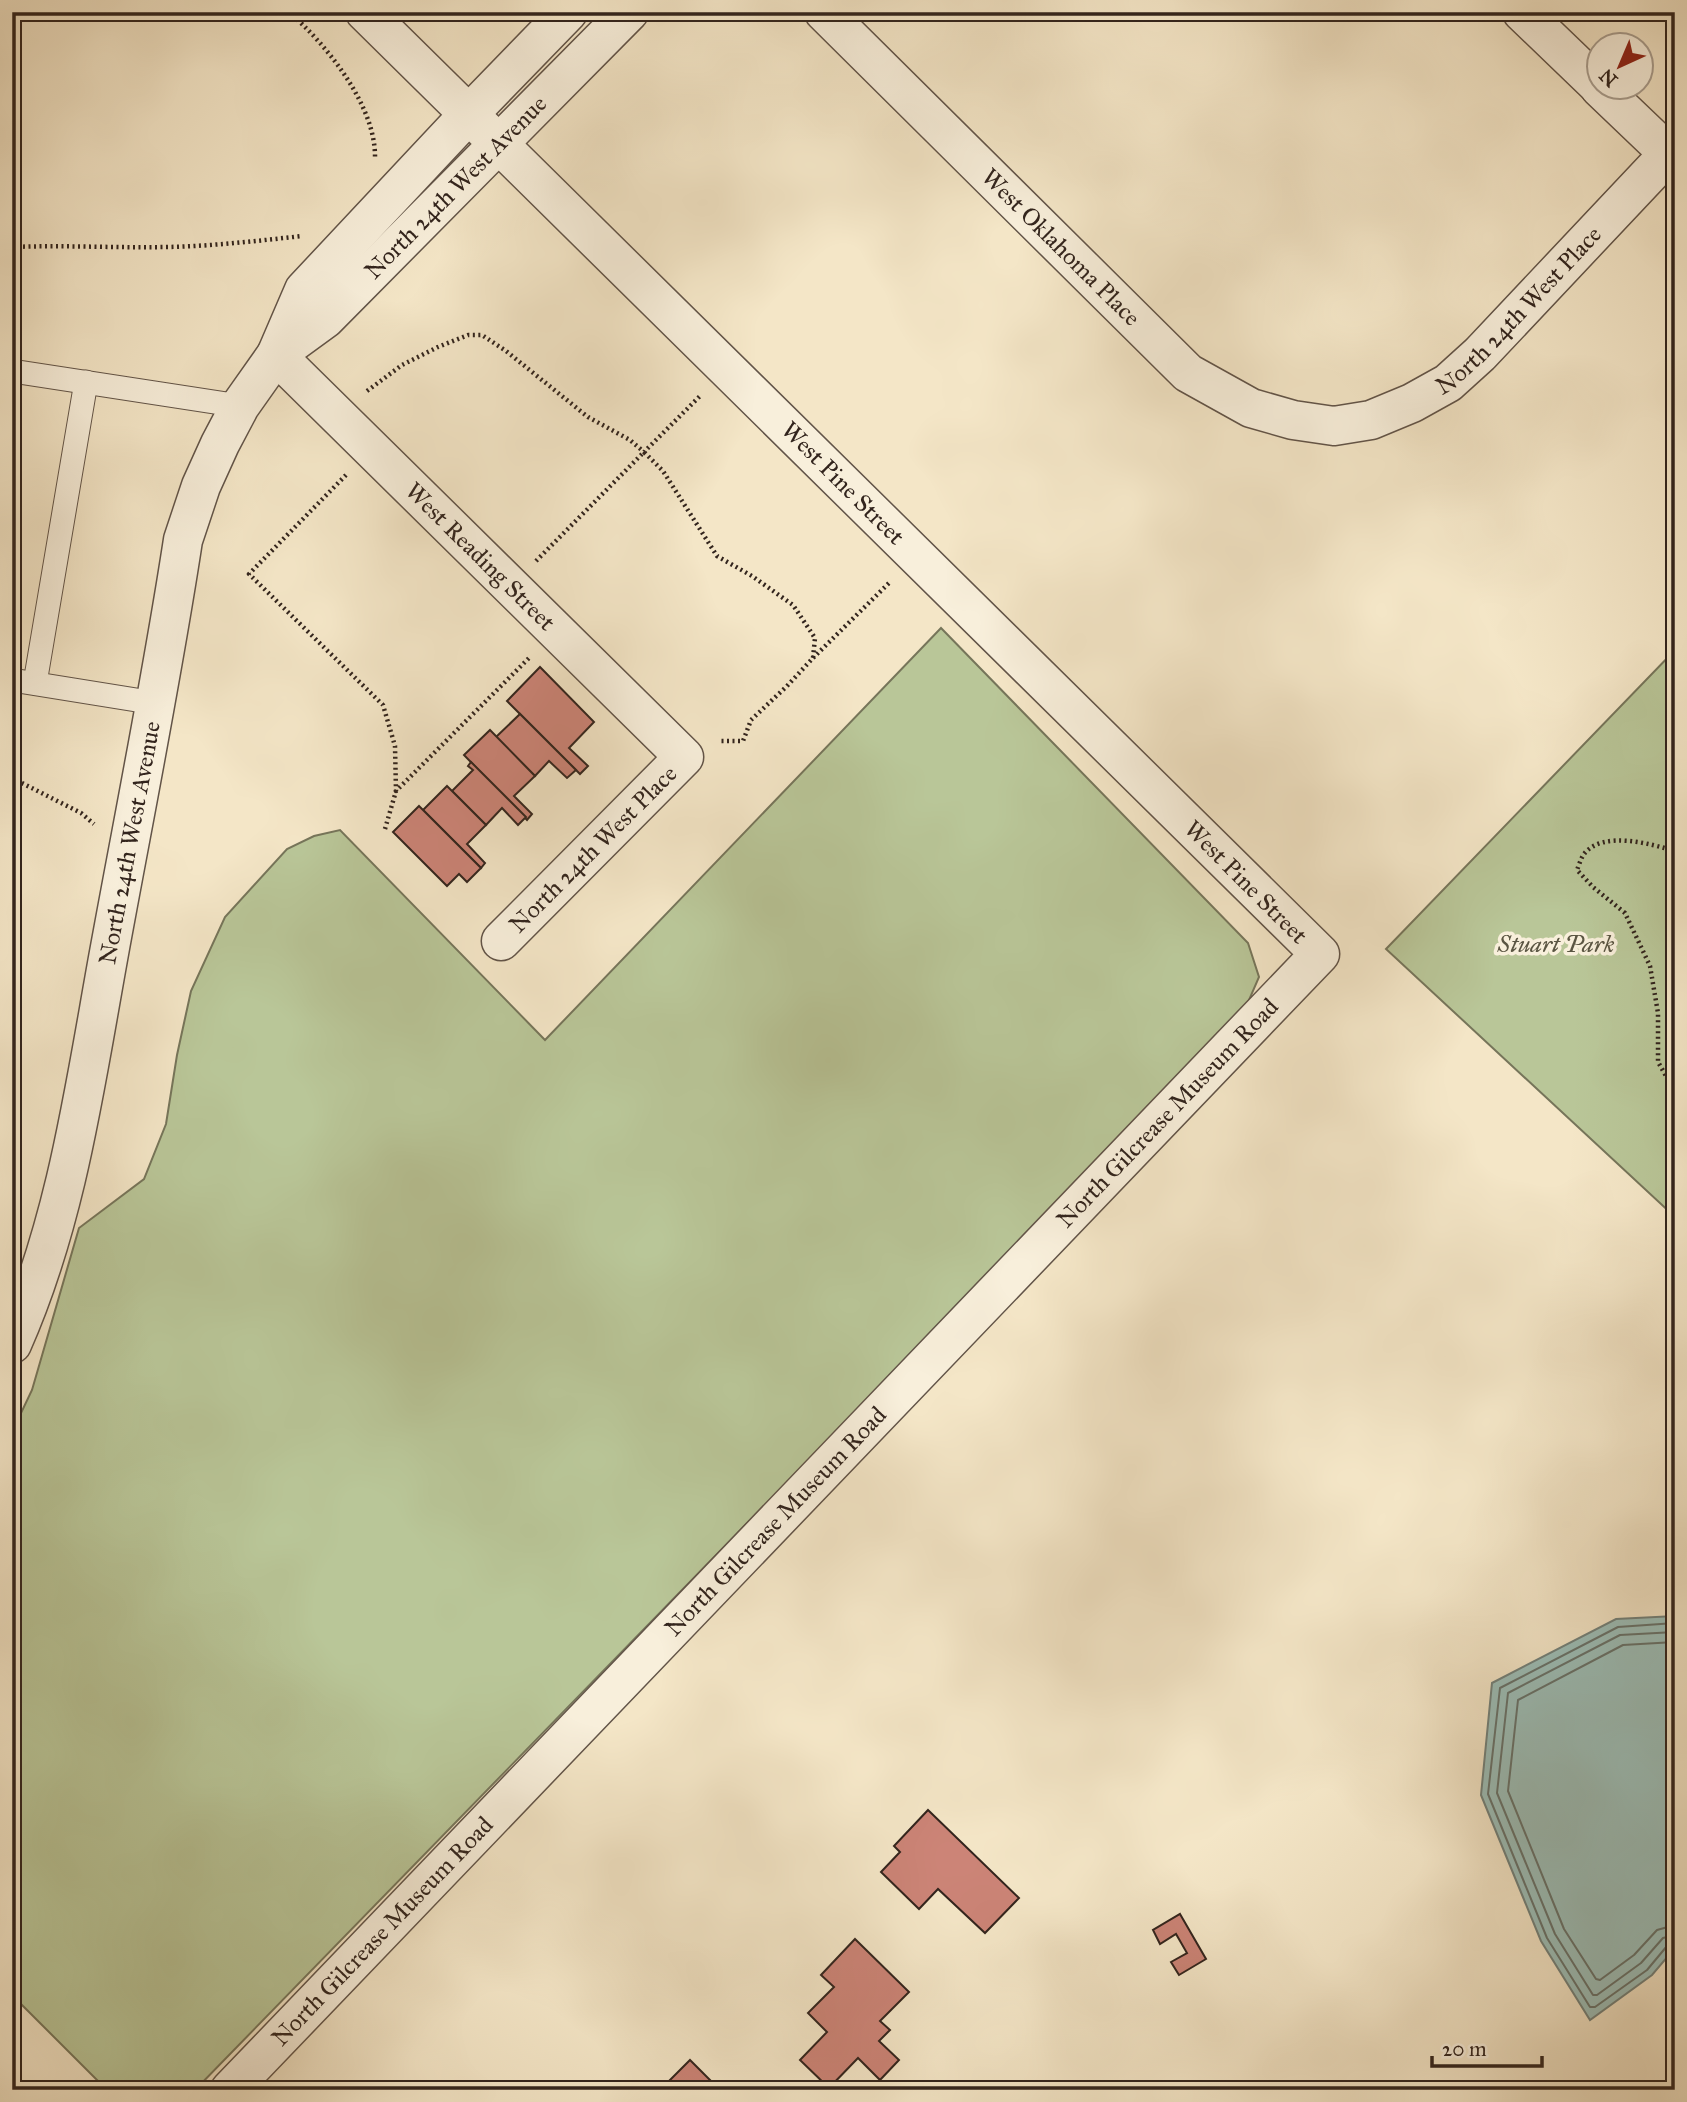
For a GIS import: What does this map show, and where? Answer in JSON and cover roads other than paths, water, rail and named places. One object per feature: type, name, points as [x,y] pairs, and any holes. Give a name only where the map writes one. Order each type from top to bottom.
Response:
[{"type":"street","name":"West Pine Street","points":[[365,12],[1320,954]]},
{"type":"street","name":"North 24th West Avenue","points":[[12,1344],[30,1303],[60,1210],[130,841],[183,540],[201,486],[240,406],[276,355],[304,290],[568,12]]},
{"type":"street","name":"North 24th West Avenue","points":[[276,355],[326,319],[629,12]]},
{"type":"street","name":"West Oklahoma Place","points":[[824,12],[1188,373],[1251,408],[1293,420],[1334,426]]},
{"type":"street","points":[[1522,12],[1586,74]]},
{"type":"street","points":[[1617,102],[1672,150]]},
{"type":"street","name":"North 24th West Place","points":[[1334,426],[1371,420],[1412,403],[1448,383],[1480,354],[1672,150]]},
{"type":"street","name":"West Reading Street","points":[[276,355],[684,757]]},
{"type":"street","name":"North 24th West Place","points":[[501,941],[684,757]]},
{"type":"street","name":"North Gilcrease Museum Road","points":[[230,2090],[1320,954]]},
{"type":"lane","points":[[12,371],[240,406]]},
{"type":"lane","points":[[86,382],[23,681],[155,703]]},
{"type":"water","points":[[1675,1616],[1675,1948],[1652,1975],[1590,2020],[1541,1941],[1481,1795],[1492,1683],[1616,1619]]},
{"type":"park label","name":"Stuart Park","points":[[1556,944]]}]
